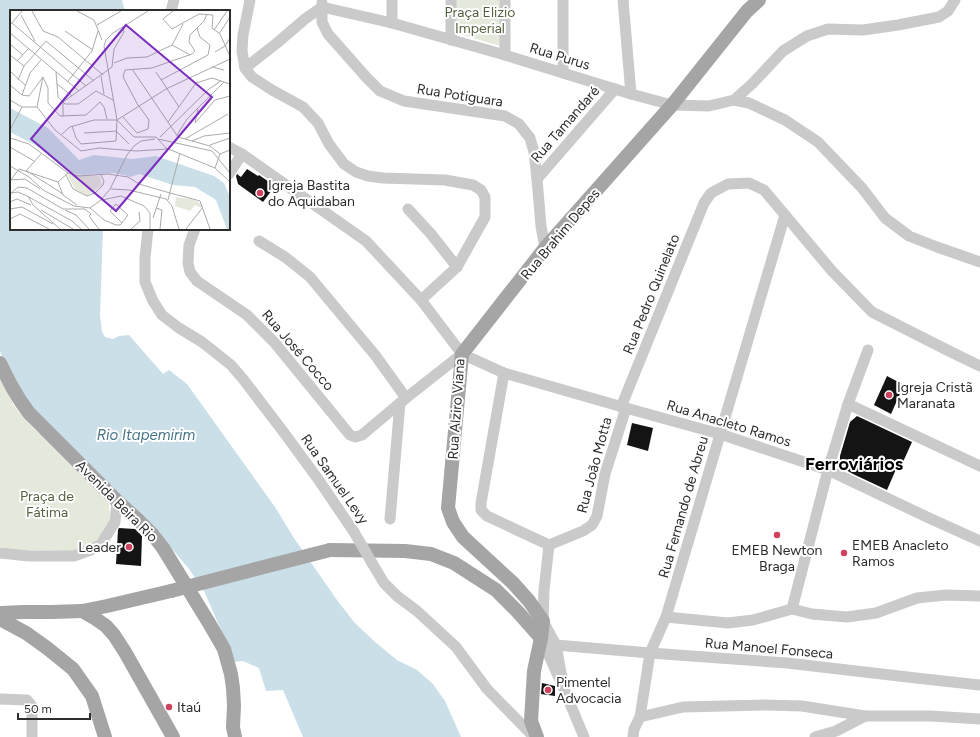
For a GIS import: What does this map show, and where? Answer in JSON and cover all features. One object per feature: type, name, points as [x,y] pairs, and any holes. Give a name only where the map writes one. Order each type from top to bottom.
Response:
[{"type":"main road","name":"Rua Brahim Depes","points":[[462,354],[545,248],[672,105],[750,6],[759,0]]},
{"type":"main road","name":"Rua Alziro Viana","points":[[462,354],[448,508],[453,522],[463,537],[513,583],[529,601],[543,622]]},
{"type":"main road","name":"Avenida Beira Rio","points":[[0,363],[10,386],[29,413],[152,534],[163,548],[224,649],[233,688],[234,706],[232,727],[234,737]]},
{"type":"main road","points":[[0,613],[82,611],[171,591],[330,550],[405,551],[431,554],[454,563],[496,590],[541,638]]},
{"type":"main road","points":[[82,611],[106,626],[114,635],[173,737]]},
{"type":"main road","points":[[0,620],[26,633],[48,648],[73,669],[92,696],[105,737]]},
{"type":"main road","points":[[535,737],[531,721],[534,671],[543,622]]},
{"type":"street","points":[[171,10],[174,0]]},
{"type":"street","points":[[250,0],[243,35],[242,51],[245,68],[252,77],[303,107],[318,124],[329,144],[344,164],[356,172],[368,176],[383,178],[445,180],[472,185],[481,190],[485,197],[485,217],[457,268],[421,300]]},
{"type":"street","points":[[392,0],[392,23]]},
{"type":"street","points":[[451,0],[451,40]]},
{"type":"street","points":[[505,0],[505,54]]},
{"type":"street","points":[[563,0],[563,72]]},
{"type":"street","points":[[623,0],[631,94]]},
{"type":"street","points":[[734,100],[752,84],[783,51],[807,36],[828,29],[863,30],[940,17],[948,11],[955,0]]},
{"type":"street","points":[[245,68],[277,43],[322,4]]},
{"type":"street","name":"Rua Purus","points":[[322,4],[505,54],[631,94],[672,105],[709,106],[734,100]]},
{"type":"street","name":"Rua Potiguara","points":[[322,4],[322,22],[328,34],[380,91],[404,101],[505,116],[519,124],[530,138],[534,152],[541,226],[545,248]]},
{"type":"street","name":"Rua Tamandaré","points":[[537,179],[615,88]]},
{"type":"street","points":[[734,100],[749,103],[785,120],[818,142],[862,188],[885,218],[909,236],[937,248],[980,262]]},
{"type":"street","name":"Rua Alziro Viana","points":[[230,148],[242,154],[366,241],[421,300],[462,354]]},
{"type":"street","points":[[230,172],[242,154]]},
{"type":"street","name":"Rua Pedro Quinelato","points":[[623,407],[704,203],[711,193],[728,184],[749,183],[764,190],[786,216]]},
{"type":"street","points":[[408,209],[431,234],[457,268]]},
{"type":"street","points":[[786,216],[832,271],[872,312],[980,366]]},
{"type":"street","name":"Rua Fernando de Abreu","points":[[633,737],[634,729],[640,717],[650,653],[666,617],[786,216]]},
{"type":"street","name":"Rua Samuel Levy","points":[[148,230],[145,258],[145,282],[153,301],[162,315],[179,328],[202,342],[239,374],[318,479],[354,532],[384,583],[456,647],[487,689],[535,737]]},
{"type":"street","name":"Rua José Cocco","points":[[195,230],[189,246],[188,262],[190,272],[197,281],[247,315],[274,342],[350,435],[355,437]]},
{"type":"street","points":[[259,240],[285,257],[310,277],[375,355],[403,401],[390,519]]},
{"type":"street","points":[[792,609],[828,470],[848,404],[868,350]]},
{"type":"street","name":"Rua Anacleto Ramos","points":[[462,354],[504,373],[720,434],[828,470],[980,541]]},
{"type":"street","name":"Rua Brahim Depes","points":[[355,437],[362,435],[462,354]]},
{"type":"street","points":[[504,373],[481,510],[488,516],[549,545],[544,590],[543,622],[556,645],[564,689]]},
{"type":"street","points":[[848,404],[980,466]]},
{"type":"street","name":"Rua João Motta","points":[[549,545],[583,531],[592,525],[597,516],[605,474],[623,407]]},
{"type":"street","points":[[0,553],[29,556],[74,556],[91,550],[101,544],[115,522],[117,501]]},
{"type":"street","points":[[666,617],[728,623],[753,620],[792,609],[812,614],[847,617],[876,613],[917,598],[946,594],[980,596]]},
{"type":"street","points":[[541,638],[584,737]]},
{"type":"street","name":"Rua Manoel Fonseca","points":[[556,645],[787,663],[980,684]]},
{"type":"street","points":[[0,699],[27,700],[32,706],[32,737]]},
{"type":"street","points":[[640,717],[683,707],[765,704],[802,706],[865,716],[931,716],[980,719]]},
{"type":"street","points":[[815,737],[836,731],[865,716]]},
{"type":"green space","name":"Praça Elizio Imperial","points":[[456,0],[500,0],[500,46],[456,33]]},
{"type":"green space","name":"Praça de Fátima","points":[[0,375],[14,406],[35,430],[58,446],[103,494],[109,505],[109,525],[95,542],[87,547],[73,551],[12,550],[0,547]]},
{"type":"water","name":"Rio Itapemirim","points":[[0,0],[122,0],[125,10],[10,10],[10,230],[103,230],[100,315],[102,332],[105,337],[113,339],[119,336],[129,335],[163,374],[169,370],[187,384],[275,507],[294,538],[354,622],[397,660],[417,670],[433,684],[445,701],[461,737],[303,737],[283,690],[266,691],[259,668],[243,661],[235,662],[204,591],[189,569],[172,549],[84,463],[28,402],[6,367],[0,351]]},
{"type":"building","name":"Igreja Bastita do Aquidaban","points":[[247,169],[275,186],[263,202],[238,184],[237,174],[241,177]]},
{"type":"building","name":"Igreja Cristã Maranata","points":[[887,376],[904,385],[891,414],[874,405]]},
{"type":"building","points":[[857,416],[912,442],[903,462],[900,460],[887,490],[853,474],[840,464],[840,456],[850,422]]},
{"type":"building","points":[[632,423],[653,428],[648,451],[627,445]]},
{"type":"building","name":"Leader","points":[[119,528],[135,529],[142,536],[141,566],[116,564]]},
{"type":"building","name":"Pimentel Advocacia","points":[[542,683],[555,686],[555,696],[541,694]]},
{"type":"place","name":"Igreja Bastita do Aquidaban","points":[[260,193]]},
{"type":"place","name":"Igreja Cristã Maranata","points":[[889,395]]},
{"type":"place","name":"EMEB Newton Braga","points":[[777,535]]},
{"type":"place","name":"Leader","points":[[129,547]]},
{"type":"place","name":"EMEB Anacleto Ramos","points":[[844,553]]},
{"type":"place","name":"Pimentel Advocacia","points":[[548,690]]},
{"type":"place","name":"Itaú","points":[[169,707]]},
{"type":"district","name":"Ferroviários","points":[[854,464]]}]
